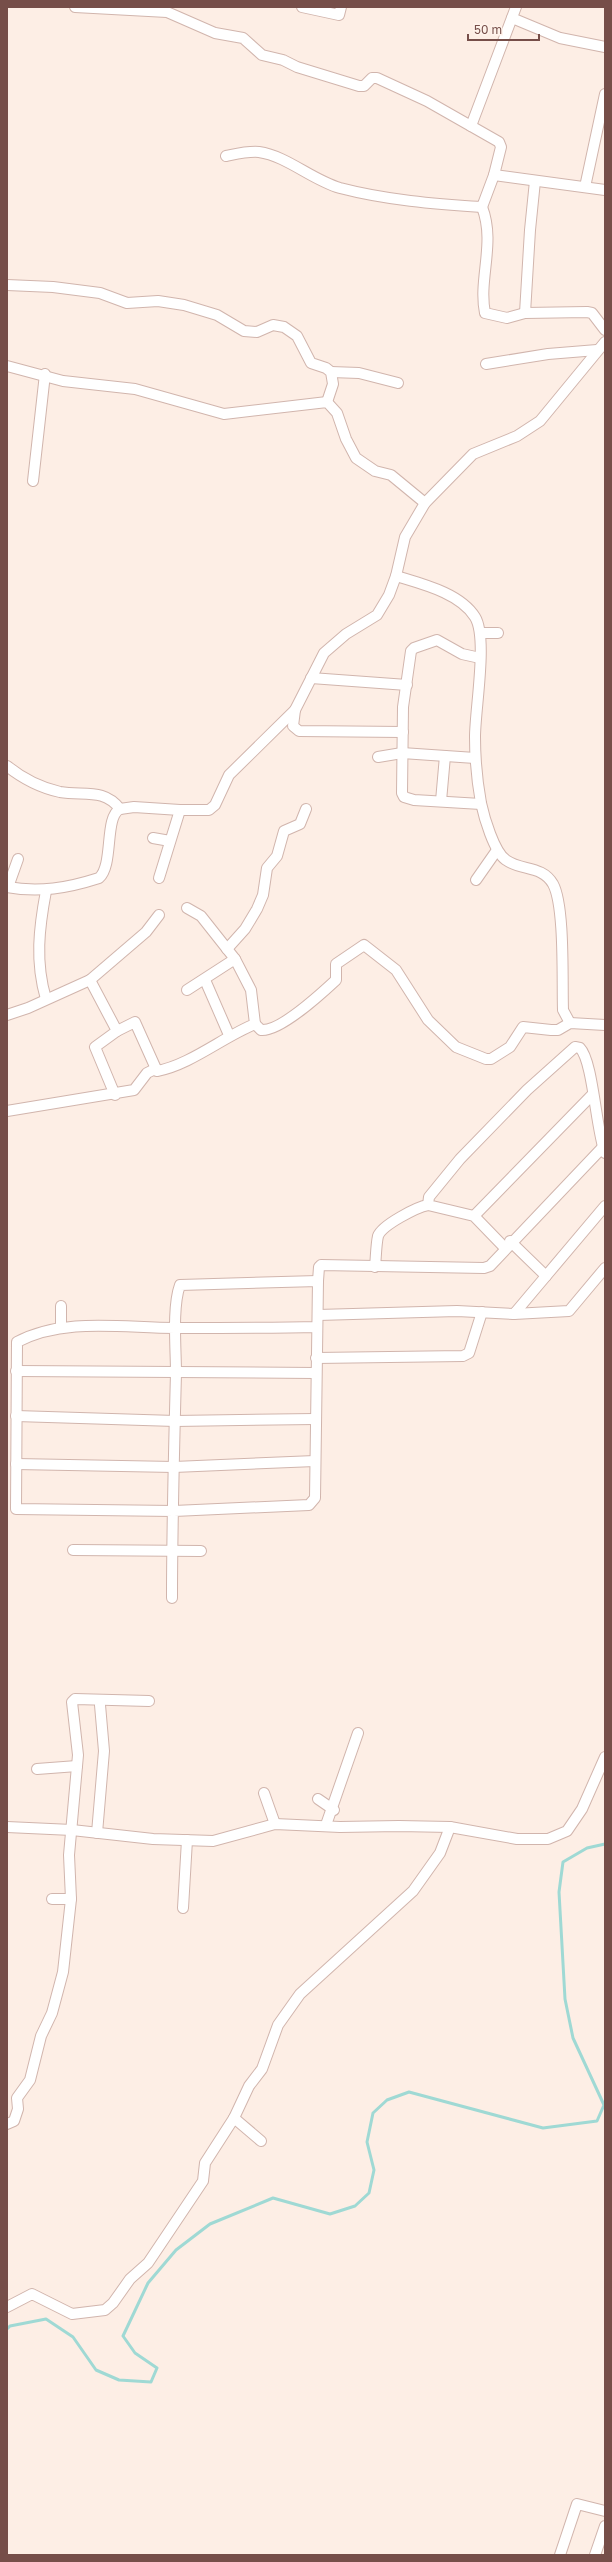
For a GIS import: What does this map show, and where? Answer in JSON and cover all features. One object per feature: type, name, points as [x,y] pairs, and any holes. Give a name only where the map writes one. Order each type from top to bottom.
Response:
[{"type":"street","points":[[74,7],[167,12],[215,33],[243,38],[262,55],[283,60],[297,67],[359,86],[364,86],[372,78],[376,78],[427,101],[501,144],[494,175],[482,207],[487,221],[488,243],[485,313],[507,318],[525,313],[587,312],[592,313],[605,330]]},
{"type":"street","points":[[302,7],[339,15],[341,7]]},
{"type":"street","points":[[471,126],[516,7]]},
{"type":"street","points":[[512,18],[560,38],[605,47]]},
{"type":"street","points":[[585,187],[605,94]]},
{"type":"street","points":[[226,156],[259,152],[301,170],[313,178],[342,188],[380,197],[439,205],[482,207]]},
{"type":"street","points":[[494,175],[605,190]]},
{"type":"street","points":[[525,313],[529,238],[535,181]]},
{"type":"street","points":[[7,286],[53,287],[100,293],[127,303],[158,301],[184,305],[202,309],[244,332],[257,332],[273,325],[284,327],[297,336],[311,363],[326,368],[331,372],[359,373],[398,384]]},
{"type":"street","points":[[18,859],[8,887],[30,891],[46,891],[88,881],[101,876],[114,818],[120,809],[156,804],[180,810],[208,810],[215,805],[230,775],[294,710],[330,646],[346,634],[377,615],[389,595],[396,576],[405,537],[425,503],[473,454],[517,436],[540,421],[571,385],[596,350],[605,342]]},
{"type":"street","points":[[486,364],[548,354],[596,350]]},
{"type":"street","points":[[7,366],[44,374],[63,381],[135,389],[224,414],[327,402]]},
{"type":"street","points":[[327,402],[333,384],[331,372]]},
{"type":"street","points":[[34,481],[44,374]]},
{"type":"street","points":[[327,402],[337,413],[346,439],[356,458],[375,471],[391,475],[425,503]]},
{"type":"street","points":[[396,576],[438,591],[466,606],[475,617],[481,632],[475,758],[481,804],[497,850],[507,861],[532,868],[550,880],[558,898],[563,1010],[568,1024]]},
{"type":"street","points":[[481,632],[498,633]]},
{"type":"street","points":[[480,658],[462,654],[440,641],[414,648],[410,651],[403,732],[402,796],[414,800],[481,804]]},
{"type":"street","points":[[311,678],[407,685]]},
{"type":"street","points":[[294,710],[293,726],[299,731],[403,732]]},
{"type":"street","points":[[378,757],[402,753],[475,758]]},
{"type":"street","points":[[441,801],[445,756]]},
{"type":"street","points":[[7,766],[36,784],[60,792],[106,796],[113,800],[120,809]]},
{"type":"street","points":[[227,949],[245,929],[257,909],[263,894],[267,868],[277,856],[284,831],[300,824],[306,809]]},
{"type":"street","points":[[159,878],[180,810]]},
{"type":"street","points":[[153,838],[170,842]]},
{"type":"street","points":[[476,880],[497,850]]},
{"type":"street","points":[[46,891],[39,930],[38,964],[46,999]]},
{"type":"street","points":[[187,908],[201,916],[235,959],[251,990],[255,1024]]},
{"type":"street","points":[[7,1015],[28,1008],[90,980],[146,932],[160,915]]},
{"type":"street","points":[[255,1024],[265,1030],[278,1025],[306,1006],[336,980],[336,964],[364,945],[396,970],[428,1020],[456,1046],[489,1059],[510,1047],[521,1028],[529,1027],[558,1030],[568,1024],[605,1025]]},
{"type":"street","points":[[187,990],[205,980],[235,959]]},
{"type":"street","points":[[90,980],[117,1031]]},
{"type":"street","points":[[205,980],[229,1035]]},
{"type":"street","points":[[115,1095],[96,1047],[117,1031],[135,1022],[155,1069]]},
{"type":"street","points":[[7,1111],[28,1106],[48,1105],[115,1095],[136,1089],[148,1072],[155,1069],[160,1070],[196,1055],[229,1035],[255,1024]]},
{"type":"street","points":[[317,1327],[176,1328],[61,1326],[41,1331],[17,1342],[16,1509],[174,1511],[309,1505],[315,1498],[315,1373],[318,1315],[319,1267],[321,1265],[484,1268],[490,1266],[507,1245],[604,1150],[592,1095],[587,1058],[580,1048],[575,1047],[528,1090],[460,1159],[429,1197],[428,1205]]},
{"type":"street","points":[[474,1216],[592,1095]]},
{"type":"street","points":[[376,1267],[378,1236],[383,1229],[419,1207],[428,1205],[474,1216],[546,1276]]},
{"type":"street","points":[[514,1314],[605,1206]]},
{"type":"street","points":[[318,1315],[482,1312],[514,1314],[569,1311],[605,1268]]},
{"type":"street","points":[[172,1598],[176,1328],[178,1291],[183,1283],[318,1281]]},
{"type":"street","points":[[61,1306],[61,1326]]},
{"type":"street","points":[[316,1358],[463,1356],[469,1353],[482,1312]]},
{"type":"street","points":[[16,1371],[176,1370],[315,1373]]},
{"type":"street","points":[[16,1416],[175,1421],[315,1419]]},
{"type":"street","points":[[16,1464],[174,1467],[315,1460]]},
{"type":"street","points":[[73,1550],[172,1553],[201,1551]]},
{"type":"street","points":[[7,2124],[14,2120],[18,2109],[17,2098],[30,2080],[41,2036],[52,2013],[63,1972],[71,1899],[69,1855],[77,1766],[74,1700],[149,1701]]},
{"type":"street","points":[[97,1833],[104,1751],[100,1705]]},
{"type":"street","points":[[326,1825],[334,1810],[358,1733]]},
{"type":"street","points":[[7,1827],[72,1830],[213,1841],[275,1824],[450,1827],[517,1839],[548,1839],[567,1831],[582,1809],[605,1757]]},
{"type":"street","points":[[37,1769],[77,1766]]},
{"type":"street","points":[[264,1793],[275,1824]]},
{"type":"street","points":[[318,1799],[334,1810]]},
{"type":"street","points":[[7,2307],[32,2294],[72,2314],[105,2310],[113,2303],[130,2279],[148,2263],[203,2181],[205,2163],[234,2118],[249,2086],[265,2064],[278,2025],[300,1994],[413,1891],[440,1853],[450,1827]]},
{"type":"street","points":[[183,1908],[187,1840]]},
{"type":"street","points":[[52,1899],[71,1899]]},
{"type":"street","points":[[234,2118],[261,2141]]},
{"type":"street","points":[[560,2555],[577,2504],[605,2511]]},
{"type":"street","points":[[595,2555],[605,2526]]},
{"type":"waterway","points":[[7,2329],[10,2326],[46,2319],[73,2337],[96,2370],[119,2380],[151,2382],[157,2368],[135,2353],[123,2336],[148,2283],[176,2250],[210,2224],[273,2198],[330,2214],[355,2206],[369,2193],[374,2170],[367,2142],[373,2113],[387,2100],[409,2092],[543,2128],[597,2121],[604,2105],[573,2038],[565,1999],[559,1892],[563,1862],[587,1848],[605,1844]]}]
